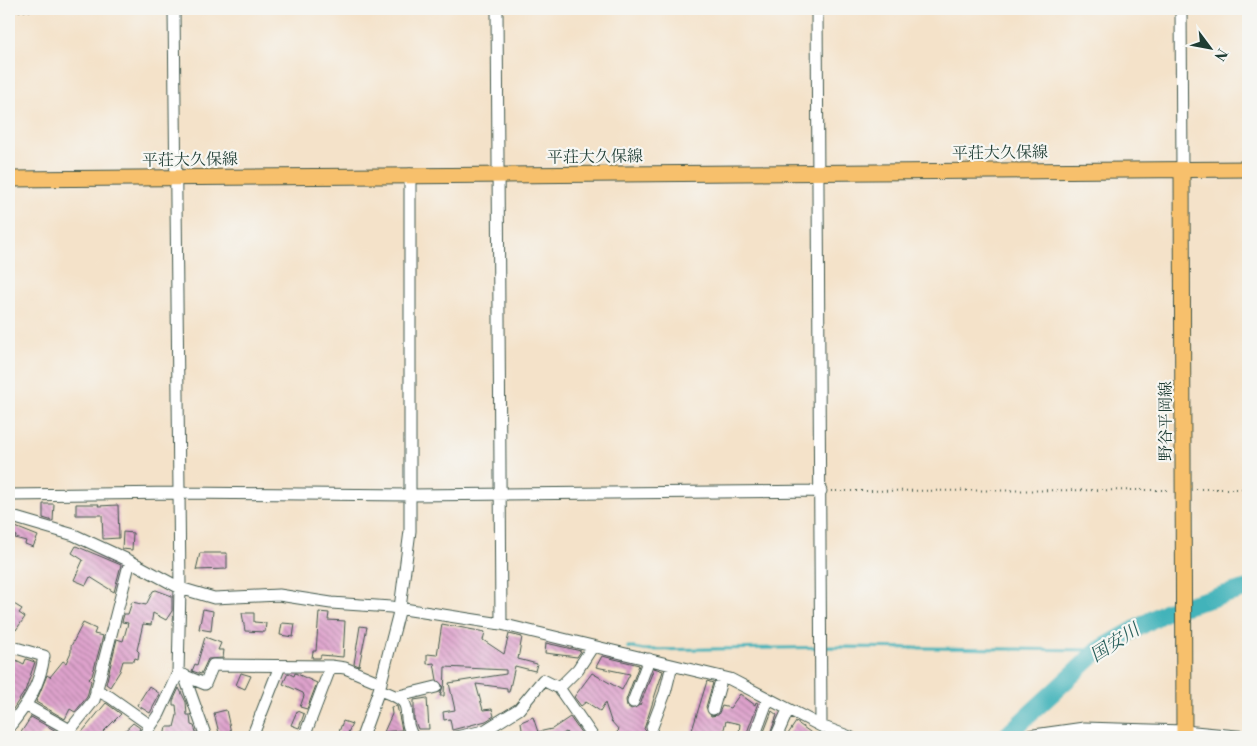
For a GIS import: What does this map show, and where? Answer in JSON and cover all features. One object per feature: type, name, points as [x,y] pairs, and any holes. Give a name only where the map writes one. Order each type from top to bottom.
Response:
[{"type":"main road","points":[[1182,170],[1248,169]]},
{"type":"main road","name":"平荘大久保線","points":[[9,178],[1182,170]]},
{"type":"main road","name":"野谷平岡線","points":[[1182,170],[1184,734]]},
{"type":"street","points":[[174,9],[181,674],[206,737]]},
{"type":"street","points":[[497,9],[501,624]]},
{"type":"street","points":[[817,9],[821,726]]},
{"type":"street","points":[[1181,9],[1182,170]]},
{"type":"street","points":[[362,737],[380,686],[400,608],[410,531],[410,174]]},
{"type":"street","points":[[9,495],[178,493],[411,495],[821,491]]},
{"type":"street","points":[[9,516],[74,535],[130,561],[180,588],[214,598],[279,595],[331,603],[400,608],[501,624],[730,679],[821,726],[850,737]]},
{"type":"street","points":[[27,706],[70,734],[94,700],[130,561]]},
{"type":"street","points":[[9,646],[44,656],[41,674],[27,706],[9,727]]},
{"type":"street","points":[[559,688],[578,669],[593,646]]},
{"type":"street","points":[[634,702],[649,659]]},
{"type":"street","points":[[181,674],[205,684],[213,665],[331,666],[345,668],[399,696],[406,706],[408,729],[413,737]]},
{"type":"street","points":[[652,727],[665,693],[672,665]]},
{"type":"street","points":[[252,737],[280,666]]},
{"type":"street","points":[[304,737],[331,666]]},
{"type":"street","points":[[143,737],[159,714],[181,674]]},
{"type":"street","points":[[713,708],[722,677]]},
{"type":"street","points":[[456,737],[487,734],[519,709],[543,680],[559,688],[593,737]]},
{"type":"street","points":[[399,696],[436,687]]},
{"type":"street","points":[[96,690],[110,697],[151,726]]},
{"type":"street","points":[[754,737],[768,699]]},
{"type":"street","points":[[776,737],[788,710]]},
{"type":"street","points":[[1020,737],[1054,735],[1084,728],[1247,737]]},
{"type":"path","points":[[9,12],[174,9]]},
{"type":"path","points":[[821,491],[1248,489]]},
{"type":"building","points":[[43,504],[54,504],[53,521],[43,518]]},
{"type":"building","points":[[76,504],[118,505],[119,538],[103,539],[102,515],[76,515]]},
{"type":"building","points":[[13,526],[38,536],[33,547],[25,544],[26,541],[15,538],[16,536],[11,534]]},
{"type":"building","points":[[123,532],[133,533],[132,550],[122,549]]},
{"type":"building","points":[[76,546],[121,565],[114,592],[90,577],[86,585],[74,580],[83,560],[72,553]]},
{"type":"building","points":[[200,553],[227,553],[227,569],[196,570]]},
{"type":"building","points":[[156,590],[172,596],[172,611],[166,620],[153,613],[151,625],[143,624],[137,650],[139,652],[138,659],[123,661],[120,671],[110,687],[106,684],[117,639],[123,641],[128,623],[122,622],[124,614],[128,614],[132,602],[146,605],[153,591]]},
{"type":"building","points":[[9,601],[22,609],[19,613],[25,617],[16,630],[9,625]]},
{"type":"building","points":[[203,609],[213,611],[211,631],[199,629]]},
{"type":"building","points":[[319,612],[329,613],[328,620],[345,621],[343,657],[321,655],[320,658],[312,658],[313,651],[316,651]]},
{"type":"building","points":[[242,613],[254,613],[254,622],[266,623],[265,632],[245,631]]},
{"type":"building","points":[[83,623],[96,629],[94,634],[103,636],[92,676],[89,679],[91,681],[87,697],[75,712],[70,709],[65,719],[36,702],[47,675],[50,677],[63,661],[66,663],[71,652],[71,646]]},
{"type":"building","points":[[282,623],[295,624],[293,637],[280,635]]},
{"type":"building","points":[[442,624],[485,632],[483,640],[504,654],[509,634],[522,637],[518,659],[537,664],[535,671],[515,666],[509,692],[507,692],[507,688],[476,684],[483,710],[492,709],[494,716],[486,721],[452,730],[450,719],[444,720],[443,712],[455,710],[449,683],[506,674],[506,670],[445,667],[444,696],[440,696],[443,686],[437,680],[434,663],[427,664],[427,654],[437,655]]},
{"type":"building","points":[[360,626],[367,627],[359,666],[354,664]]},
{"type":"building","points":[[205,637],[221,643],[218,650],[224,650],[223,658],[208,659],[201,674],[192,671],[195,664],[197,665]]},
{"type":"building","points":[[546,643],[581,651],[577,657],[545,653]]},
{"type":"building","points":[[602,656],[639,665],[626,700],[627,706],[631,709],[640,705],[654,668],[663,671],[644,729],[649,734],[656,733],[665,737],[612,737],[619,730],[611,721],[605,703],[600,711],[586,702],[581,706],[574,697],[592,673],[622,690],[630,674],[596,667]]},
{"type":"building","points":[[12,658],[24,664],[26,659],[35,662],[25,691],[9,715],[9,664]]},
{"type":"building","points":[[241,673],[251,676],[245,689],[236,685]]},
{"type":"building","points":[[288,673],[294,676],[295,673],[317,683],[307,709],[300,707],[304,696],[303,693],[283,684]]},
{"type":"building","points":[[707,681],[713,683],[706,707],[711,716],[718,715],[722,706],[730,708],[740,694],[755,705],[756,702],[758,703],[746,735],[739,733],[740,724],[726,721],[722,737],[690,737]]},
{"type":"building","points":[[149,686],[160,694],[150,713],[137,705]]},
{"type":"building","points":[[179,688],[186,702],[187,715],[190,715],[191,725],[194,726],[196,732],[195,737],[164,737],[166,727],[174,727],[177,715],[176,705],[173,705],[173,701]]},
{"type":"building","points":[[427,698],[429,729],[418,729],[414,719],[414,700]]},
{"type":"building","points":[[106,703],[121,714],[98,737],[78,737]]},
{"type":"building","points":[[397,706],[402,730],[384,732],[392,714],[391,707]]},
{"type":"building","points":[[226,710],[232,737],[220,737],[214,713]]},
{"type":"building","points":[[297,711],[304,714],[299,728],[291,725]]},
{"type":"building","points":[[772,711],[777,715],[769,737],[762,737]]},
{"type":"building","points":[[31,717],[56,731],[51,737],[44,732],[40,737],[18,737]]},
{"type":"building","points":[[533,717],[538,732],[552,729],[570,717],[584,737],[569,737],[566,732],[558,737],[523,737],[521,722]]},
{"type":"building","points":[[343,721],[352,724],[346,737],[337,737]]},
{"type":"building","points":[[796,722],[817,737],[793,737],[788,734]]},
{"type":"building","points":[[133,723],[140,728],[136,737],[118,737]]},
{"type":"waterway","name":"国安川","points":[[1005,737],[1099,650],[1167,611],[1248,588]]},
{"type":"waterway","points":[[628,647],[644,650],[840,647],[1099,650]]}]
